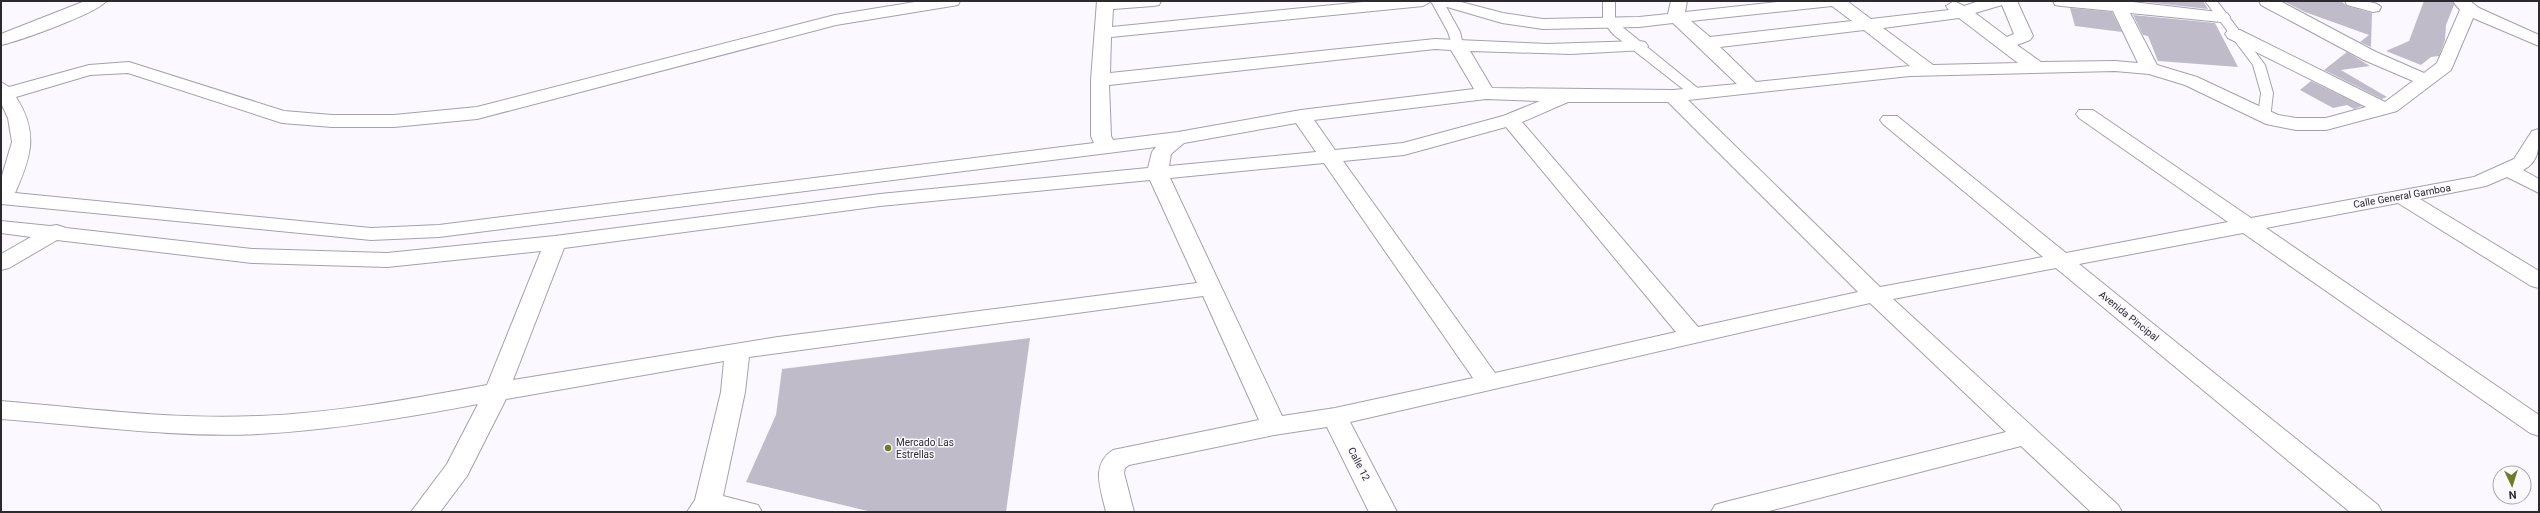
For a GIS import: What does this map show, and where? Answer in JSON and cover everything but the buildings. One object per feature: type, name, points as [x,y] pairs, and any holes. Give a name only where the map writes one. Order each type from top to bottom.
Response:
[{"type":"street","points":[[1,40],[76,12],[98,1]]},
{"type":"street","points":[[952,1],[835,20],[477,113],[409,120],[332,121],[282,117],[129,66],[89,70],[4,96],[14,106],[24,133],[18,164],[2,198],[372,234],[439,231],[1178,138],[1301,116],[1486,93],[1566,96],[1673,96],[1750,86],[1929,71],[2116,66],[2150,69],[2192,81],[2265,116],[2296,124],[2326,124],[2390,107],[2446,66],[2467,12],[2466,6]]},
{"type":"street","points":[[1106,147],[1101,136],[1100,80],[1105,3],[1153,1]]},
{"type":"street","points":[[1103,33],[1288,8],[1423,1]]},
{"type":"street","points":[[1437,1],[1502,18],[1543,24],[1639,22],[1677,9],[1832,1]]},
{"type":"street","points":[[1836,1],[1929,71]]},
{"type":"street","points":[[1947,1],[2038,69]]},
{"type":"street","points":[[1706,43],[1962,12],[1997,1]]},
{"type":"street","points":[[2005,44],[2024,36],[2009,1]]},
{"type":"street","points":[[2061,1],[2117,4],[2221,17]]},
{"type":"street","points":[[2266,1],[2370,56],[2426,80]]},
{"type":"street","points":[[2353,1],[2373,7]]},
{"type":"street","points":[[2117,4],[2150,69]]},
{"type":"street","points":[[2466,6],[2539,42]]},
{"type":"street","points":[[1677,9],[1706,43],[1750,86]]},
{"type":"street","points":[[2234,34],[2384,109]]},
{"type":"street","points":[[1100,80],[1436,44],[1538,49],[1600,50],[1638,46]]},
{"type":"street","points":[[1457,45],[1486,93]]},
{"type":"street","points":[[1,227],[252,256],[325,260],[387,260],[555,243],[880,200],[1404,149],[1510,120],[1566,96]]},
{"type":"street","points":[[1673,96],[1875,295],[2108,512]]},
{"type":"street","points":[[2086,114],[2539,427]]},
{"type":"street","points":[[1301,116],[1488,381]]},
{"type":"street","points":[[1510,120],[1691,335]]},
{"type":"street","name":"Avenida Pincipal","points":[[1890,120],[2368,512]]},
{"type":"street","name":"Calle General Gamboa","points":[[1120,512],[1112,473],[1113,463],[1122,457],[1274,426],[1335,417],[1691,335],[1875,295],[2063,261],[2478,182],[2509,170],[2522,163],[2539,135]]},
{"type":"street","points":[[1178,138],[1162,152],[1157,172],[1274,426]]},
{"type":"street","points":[[2509,170],[2539,187]]},
{"type":"street","points":[[2402,197],[2539,281]]},
{"type":"street","points":[[1,263],[54,234],[93,207]]},
{"type":"street","points":[[425,512],[458,469],[497,391],[555,243]]},
{"type":"street","points":[[1,410],[168,422],[256,425],[333,419],[635,367],[985,316],[1211,288]]},
{"type":"street","points":[[737,352],[734,392],[704,507],[748,512]]},
{"type":"street","name":"Calle 12","points":[[1335,417],[1383,512]]},
{"type":"street","points":[[1725,512],[2026,436]]},
{"type":"lane","points":[[1437,1],[1454,32],[1457,45]]},
{"type":"lane","points":[[1609,1],[1609,22],[1618,32],[1638,46],[1696,93]]},
{"type":"lane","points":[[2211,1],[2221,17],[2259,65],[2267,93],[2265,116]]},
{"type":"place","name":"Mercado Las Estrellas","points":[[888,448]]}]
